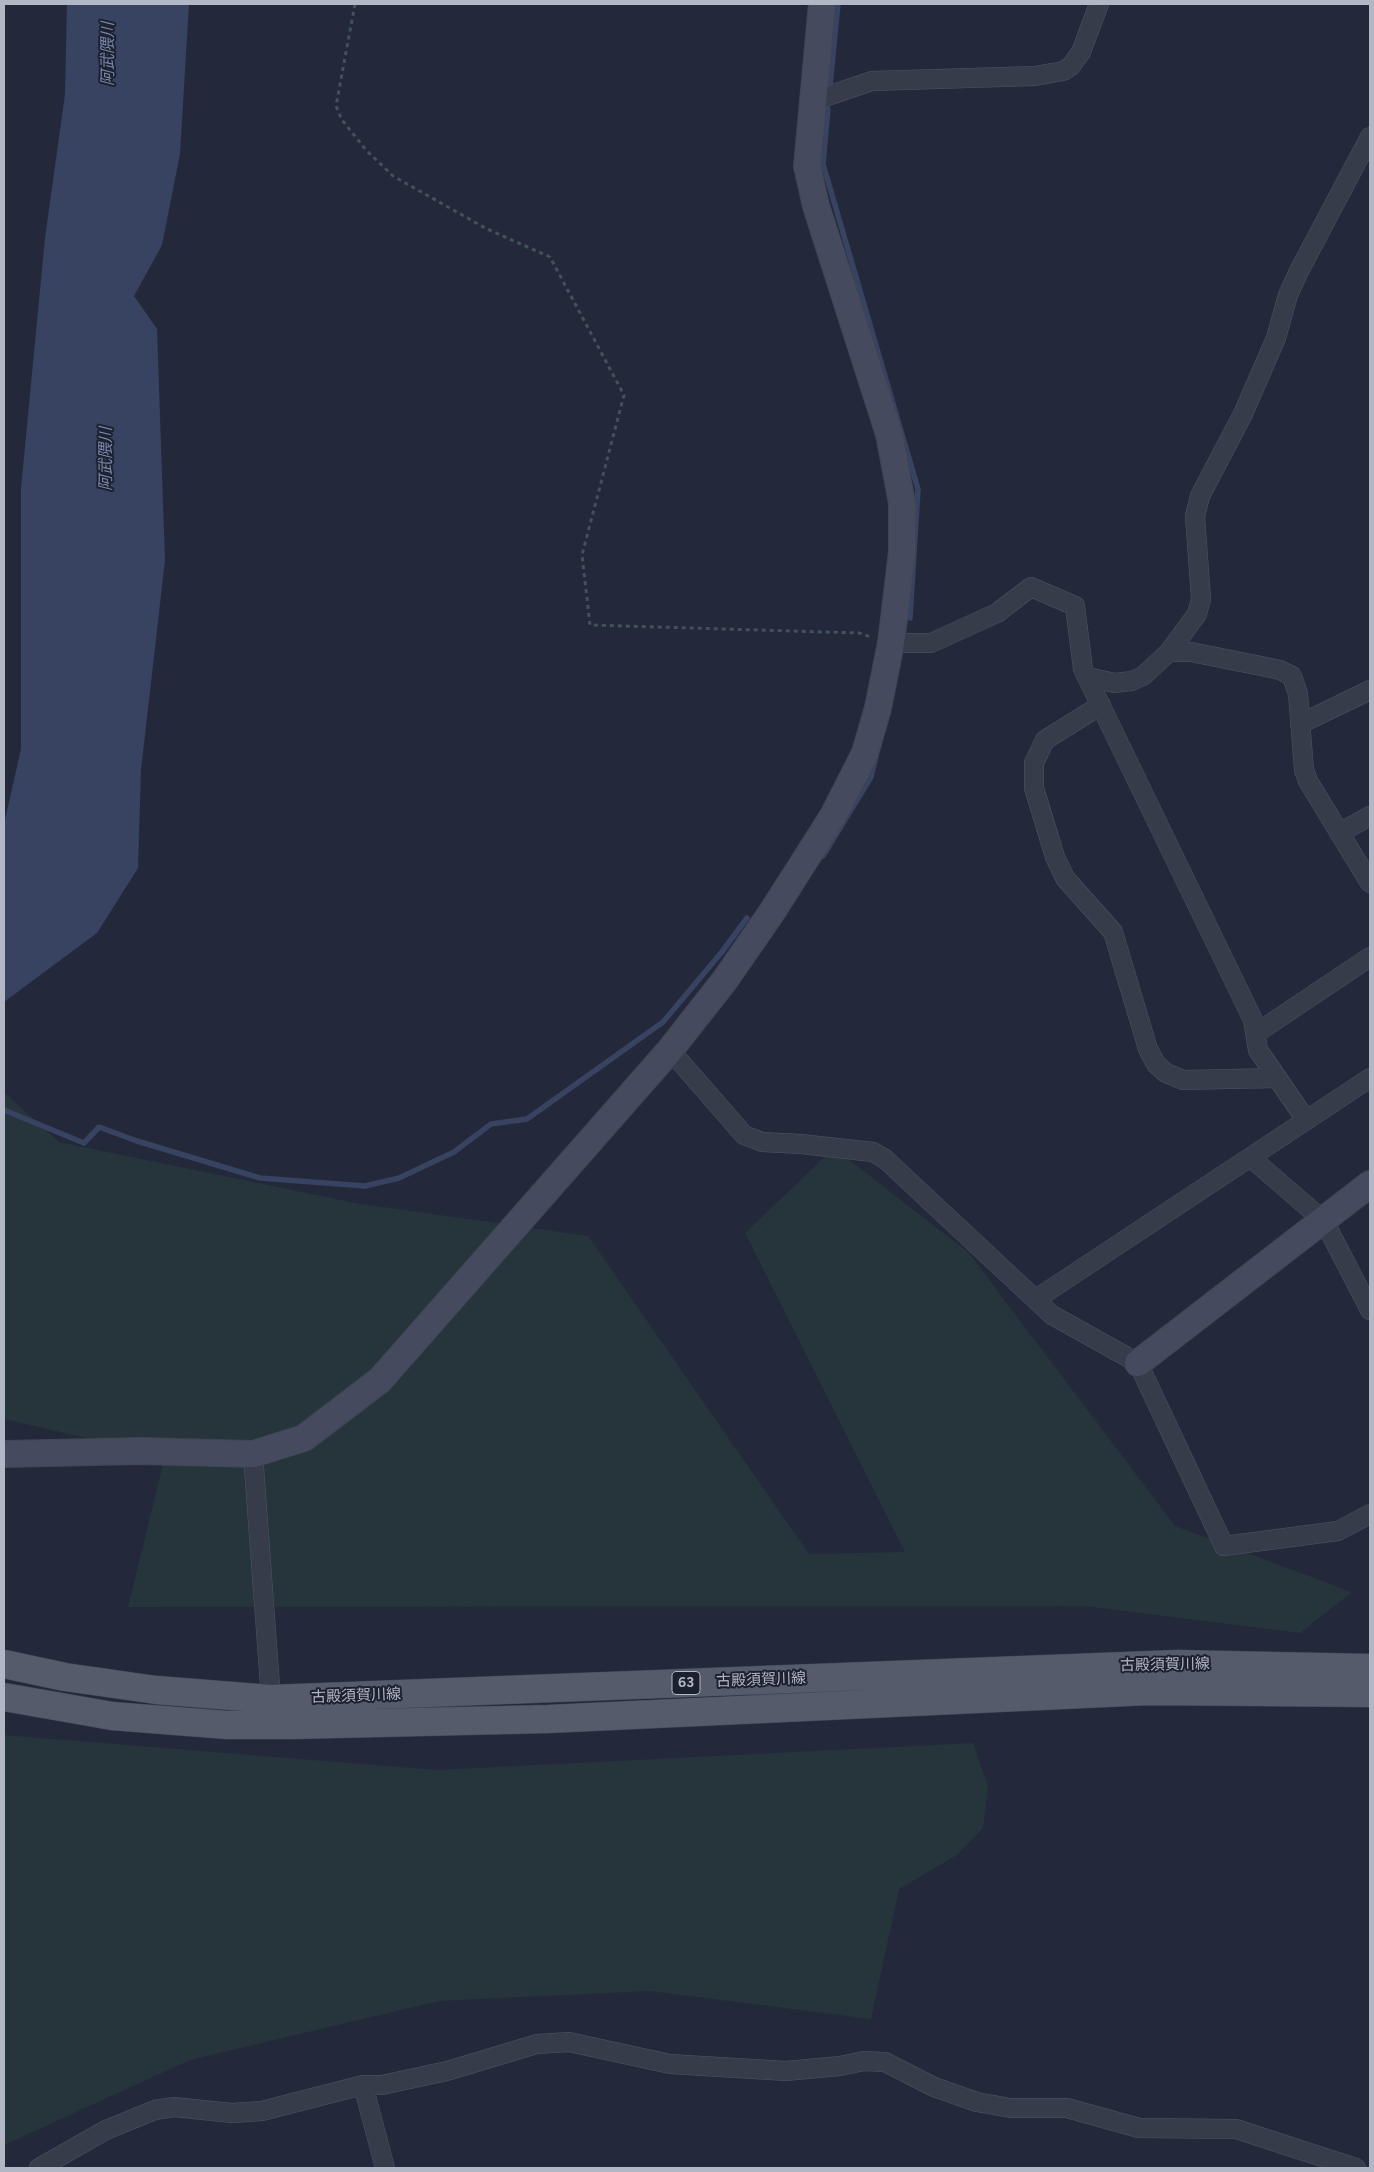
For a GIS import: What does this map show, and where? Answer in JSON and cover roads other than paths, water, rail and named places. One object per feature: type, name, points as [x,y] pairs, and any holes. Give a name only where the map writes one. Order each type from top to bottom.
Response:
[{"type":"main road","name":"古殿須賀川線","points":[[4,1664],[65,1677],[129,1686],[270,1699],[1139,1666],[1249,1664],[1370,1668]]},
{"type":"main road","name":"古殿須賀川線","points":[[4,1697],[112,1716],[226,1725],[293,1725],[548,1719],[1149,1691],[1370,1693]]},
{"type":"street","points":[[4,1454],[140,1451],[253,1454],[304,1438],[380,1380],[670,1050],[726,980],[833,816],[864,754],[878,708],[891,643],[902,552],[902,503],[889,434],[816,206],[808,174],[807,166],[822,4]]},
{"type":"street","points":[[813,101],[872,81],[1035,76],[1063,70],[1073,63],[1081,52],[1099,4]]},
{"type":"street","points":[[1088,676],[1114,683],[1132,681],[1143,676],[1169,652],[1198,614],[1200,599],[1195,516],[1200,496],[1243,414],[1276,338],[1288,295],[1299,270],[1370,138]]},
{"type":"street","points":[[891,643],[931,643],[997,613],[1031,587],[1075,606],[1083,669],[1253,1020],[1258,1050],[1306,1120]]},
{"type":"street","points":[[1169,652],[1191,652],[1287,672],[1292,676],[1298,694],[1304,770],[1308,781],[1370,883]]},
{"type":"street","points":[[1300,724],[1370,690]]},
{"type":"street","points":[[1101,705],[1045,740],[1034,763],[1034,788],[1055,857],[1065,878],[1113,932],[1148,1049],[1156,1064],[1166,1073],[1183,1080],[1277,1078]]},
{"type":"street","points":[[1340,833],[1370,816]]},
{"type":"street","points":[[1255,1034],[1370,957]]},
{"type":"street","points":[[670,1050],[744,1135],[762,1142],[802,1144],[873,1152],[885,1159],[1052,1315],[1138,1363],[1224,1546],[1338,1531],[1370,1514]]},
{"type":"street","points":[[1036,1299],[1370,1078]]},
{"type":"street","points":[[1251,1158],[1324,1221],[1370,1310]]},
{"type":"street","points":[[1138,1363],[1370,1184]]},
{"type":"street","points":[[253,1454],[270,1699]]},
{"type":"street","points":[[39,2168],[106,2130],[155,2110],[174,2107],[232,2113],[262,2111],[363,2085],[382,2084],[447,2071],[510,2051],[551,2042],[590,2045],[643,2060],[680,2065],[786,2071],[840,2066],[864,2061],[885,2062],[934,2086],[977,2102],[1010,2108],[1067,2108],[1139,2128],[1236,2129],[1356,2168]]},
{"type":"street","points":[[363,2085],[386,2168]]},
{"type":"water","name":"阿武隈川","points":[[67,4],[189,4],[180,154],[162,245],[134,296],[157,329],[165,560],[141,770],[138,868],[97,933],[4,1002],[4,824],[21,749],[21,488],[45,238],[65,94]]},
{"type":"waterway","points":[[830,86],[838,4]]},
{"type":"waterway","points":[[828,109],[823,164],[918,489],[910,618]]},
{"type":"waterway","points":[[823,856],[871,777],[876,757]]},
{"type":"waterway","points":[[4,1110],[84,1143],[99,1127],[137,1141],[260,1178],[365,1186],[399,1178],[454,1152],[491,1124],[527,1119],[663,1022],[721,953],[747,918]]}]
